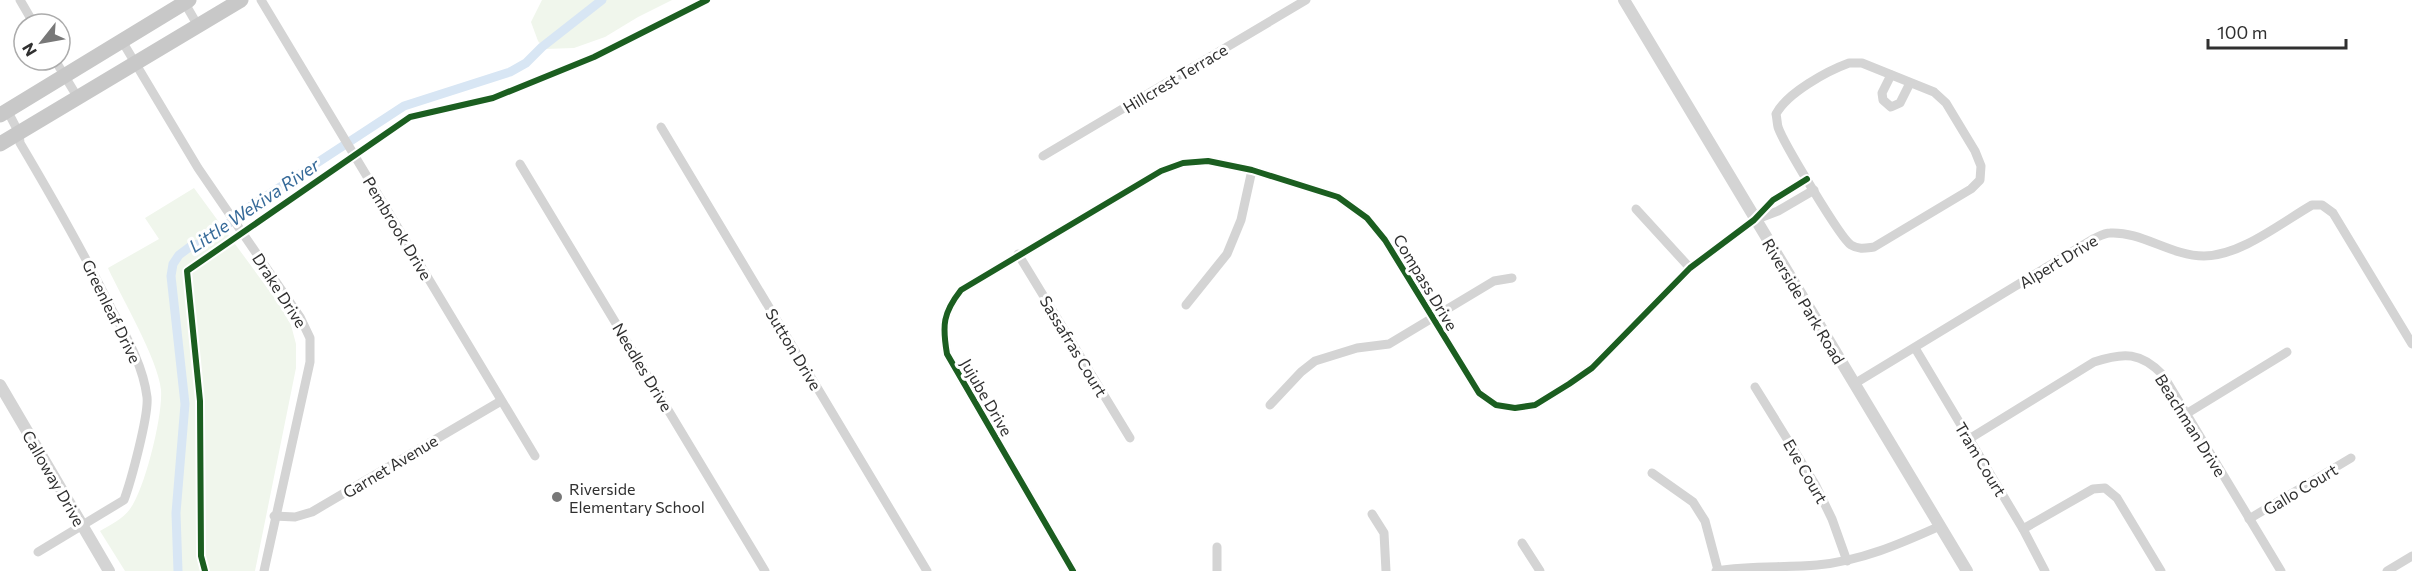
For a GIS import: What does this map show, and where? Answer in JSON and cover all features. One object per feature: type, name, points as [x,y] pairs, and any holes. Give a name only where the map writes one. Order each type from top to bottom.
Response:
[{"type":"main road","points":[[0,144],[241,0]]},
{"type":"main road","points":[[4,112],[185,1]]},
{"type":"street","name":"Pembrook Drive","points":[[261,0],[535,456]]},
{"type":"street","name":"Hillcrest Terrace","points":[[1044,156],[1306,0]]},
{"type":"street","name":"Riverside Park Road","points":[[1624,0],[1754,220],[1967,571]]},
{"type":"street","points":[[185,1],[198,26]]},
{"type":"street","name":"Drake Drive","points":[[122,41],[198,168],[289,300],[310,338],[310,362],[274,516],[264,571]]},
{"type":"street","points":[[1862,63],[1891,75],[1935,92],[1946,103],[1975,151],[1981,166],[1980,180],[1971,189],[1874,247],[1860,249],[1850,245],[1840,233],[1778,128],[1776,114],[1785,100],[1839,66],[1862,63]]},
{"type":"street","points":[[62,72],[78,98]]},
{"type":"street","points":[[1891,75],[1882,93],[1882,100],[1891,107],[1900,103],[1910,83]]},
{"type":"street","name":"Greenleaf Drive","points":[[4,112],[19,133],[20,143],[76,238],[133,350],[147,399],[145,416],[124,500],[38,552]]},
{"type":"street","name":"Sutton Drive","points":[[661,127],[927,571]]},
{"type":"street","name":"Compass Drive","points":[[1018,254],[1161,171],[1183,163],[1208,161],[1252,170],[1338,197],[1367,218],[1385,240],[1479,393],[1496,405],[1515,408],[1535,405],[1593,368],[1690,268],[1754,220]]},
{"type":"street","name":"Needles Drive","points":[[520,164],[765,571]]},
{"type":"street","points":[[1186,305],[1227,254],[1241,220],[1252,170]]},
{"type":"street","points":[[1754,220],[1773,200],[1807,179]]},
{"type":"street","points":[[1754,220],[1778,211],[1814,190]]},
{"type":"street","name":"Alpert Drive","points":[[1854,384],[2093,239],[2108,233],[2125,234],[2182,254],[2222,255],[2243,246],[2312,205],[2322,205],[2333,213],[2412,344]]},
{"type":"street","points":[[1636,209],[1690,268]]},
{"type":"street","name":"Sassafras Court","points":[[1018,254],[1130,438]]},
{"type":"street","name":"Jujube Drive","points":[[1018,254],[961,290],[948,306],[943,334],[947,354],[1073,571]]},
{"type":"street","points":[[1270,405],[1301,372],[1315,361],[1357,348],[1389,344],[1494,281],[1512,278]]},
{"type":"street","name":"Tram Court","points":[[1915,348],[2023,529],[2045,571]]},
{"type":"street","points":[[2186,414],[2287,352]]},
{"type":"street","name":"Beachman Drive","points":[[1969,439],[2094,362],[2115,355],[2134,356],[2151,362],[2163,375],[2281,571]]},
{"type":"street","name":"Calloway Drive","points":[[0,385],[109,571]]},
{"type":"street","name":"Eve Court","points":[[1755,387],[1815,484],[1832,519],[1847,561]]},
{"type":"street","name":"Garnet Avenue","points":[[274,516],[295,517],[312,512],[501,400]]},
{"type":"street","name":"Gallo Court","points":[[2249,519],[2351,458]]},
{"type":"street","points":[[1652,473],[1693,502],[1705,521],[1717,571],[1847,561],[1880,552],[1940,526]]},
{"type":"street","points":[[2023,529],[2093,489],[2105,488],[2117,498],[2161,571]]},
{"type":"street","points":[[1372,514],[1384,533],[1386,571]]},
{"type":"street","points":[[1522,543],[1539,571]]},
{"type":"street","points":[[1217,548],[1217,571]]},
{"type":"street","points":[[2387,571],[2412,556]]},
{"type":"shaded area","points":[[542,0],[672,0],[605,37],[574,48],[545,49],[538,41],[531,22]]},
{"type":"shaded area","points":[[194,188],[279,304],[291,325],[296,344],[296,368],[255,571],[125,571],[100,531],[124,516],[136,499],[152,451],[159,416],[161,390],[147,346],[108,268],[159,239],[145,218]]},
{"type":"waterway","name":"Little Wekiva River","points":[[178,571],[176,513],[185,404],[171,276],[173,264],[179,255],[191,246],[205,242],[251,206],[404,106],[510,72],[526,63],[542,47],[602,0]]},
{"type":"cycle path","points":[[205,571],[201,556],[200,401],[187,271],[410,117],[493,98],[594,57],[707,0]]},
{"type":"cycle path","points":[[1073,571],[947,354],[945,320],[961,290],[1161,171],[1183,163],[1208,161],[1252,170],[1338,197],[1367,218],[1385,240],[1479,393],[1496,405],[1515,408],[1535,405],[1592,368],[1690,268],[1754,220],[1773,200],[1807,179]]},
{"type":"place","name":"Riverside Elementary School","points":[[557,497]]}]
